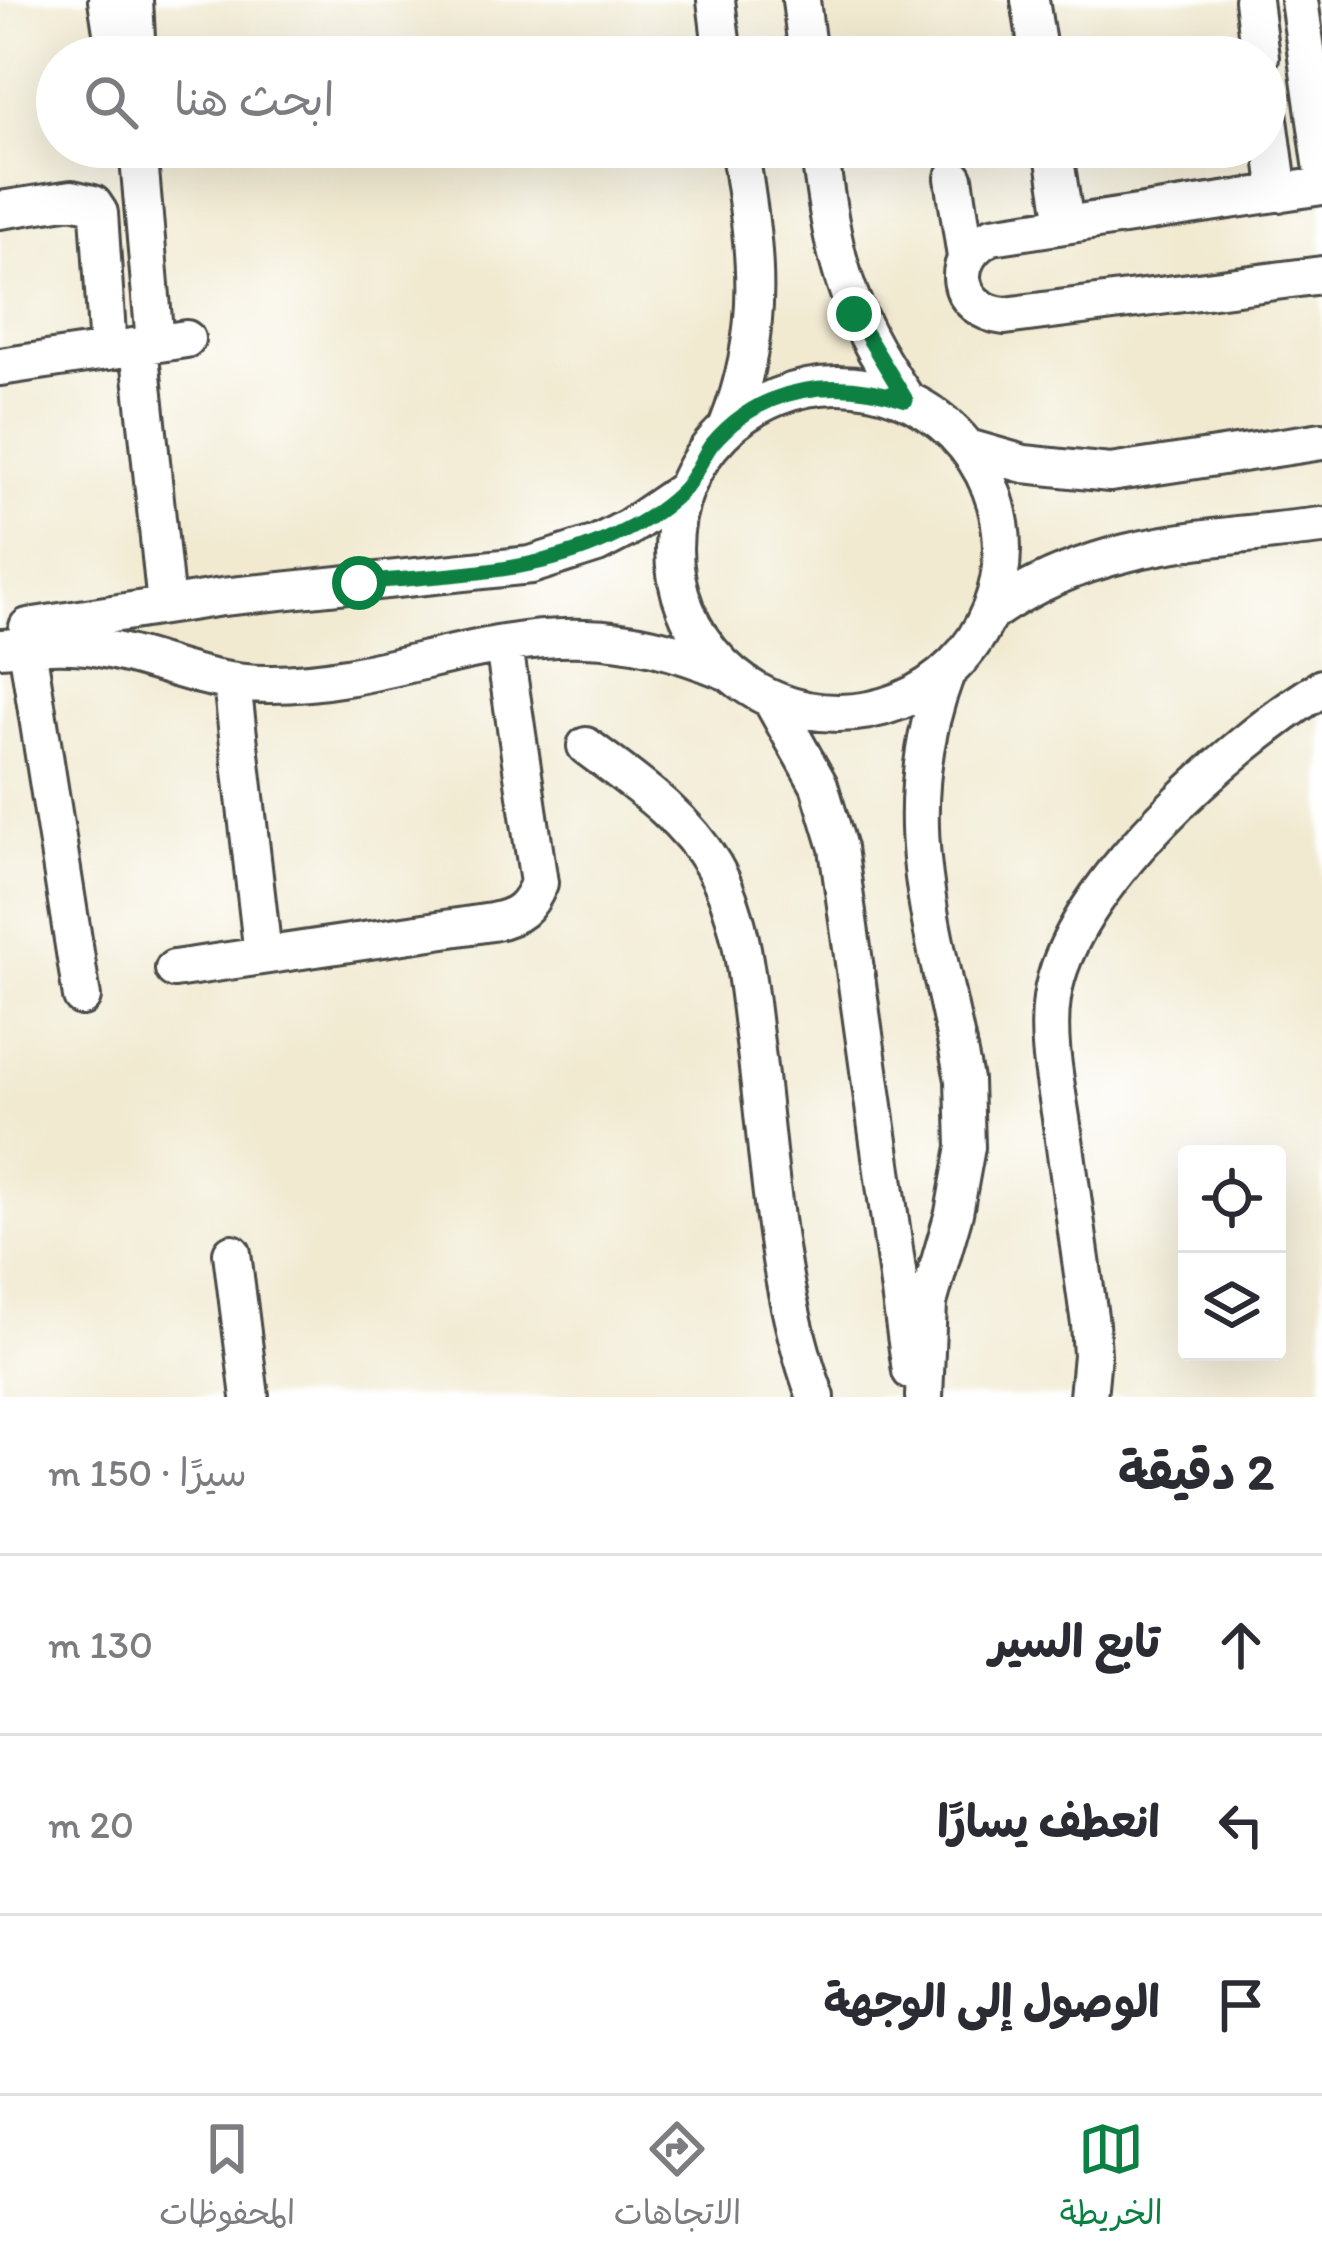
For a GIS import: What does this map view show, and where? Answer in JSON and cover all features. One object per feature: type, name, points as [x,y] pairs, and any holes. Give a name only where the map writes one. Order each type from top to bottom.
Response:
[{"type":"street","points":[[107,0],[113,36]]},
{"type":"street","points":[[134,0],[136,36]]},
{"type":"street","points":[[716,0],[720,36]]},
{"type":"street","points":[[801,0],[805,36]]},
{"type":"street","points":[[1030,0],[1036,36]]},
{"type":"street","points":[[1253,0],[1258,36]]},
{"type":"street","points":[[1299,0],[1322,163]]},
{"type":"street","points":[[139,168],[166,605]]},
{"type":"street","points":[[728,428],[748,365],[757,300],[742,168]]},
{"type":"street","points":[[822,168],[843,282],[869,343],[906,400]]},
{"type":"street","points":[[1056,168],[1065,224]]},
{"type":"street","points":[[1276,168],[1279,194]]},
{"type":"street","points":[[954,178],[966,257],[965,291],[974,306],[988,314],[1005,316],[1322,275]]},
{"type":"street","points":[[966,257],[976,243],[992,236],[1322,186]]},
{"type":"street","points":[[0,210],[72,199],[93,204],[147,345]]},
{"type":"street","points":[[0,367],[147,345]]},
{"type":"street","points":[[9,642],[97,647],[232,682],[338,680],[504,646],[565,638],[622,640],[659,647],[730,673],[771,699],[807,710],[844,713],[880,707],[915,694],[946,673],[989,614],[1000,580],[1003,546],[987,477],[968,448],[929,412],[876,389],[812,387],[753,409],[728,428],[696,466],[676,521],[678,588],[689,620],[730,673]]},
{"type":"street","points":[[968,448],[1053,469],[1111,472],[1322,441]]},
{"type":"street","points":[[9,642],[166,605],[531,565],[613,536],[686,489]]},
{"type":"street","points":[[989,614],[1040,581],[1125,550],[1322,526]]},
{"type":"street","points":[[9,642],[82,997]]},
{"type":"street","points":[[174,969],[514,918],[530,903],[539,883],[504,646]]},
{"type":"street","points":[[921,1397],[928,1303],[962,1180],[967,1130],[964,1080],[918,830],[920,766],[946,673]]},
{"type":"street","points":[[232,682],[263,955]]},
{"type":"street","points":[[1088,1397],[1090,1324],[1050,1027],[1058,970],[1083,920],[1177,806],[1265,728],[1322,688]]},
{"type":"street","points":[[771,699],[812,770],[838,848],[902,1331],[921,1397]]},
{"type":"street","points":[[586,746],[668,810],[693,836],[728,897],[745,966],[792,1318],[816,1397]]},
{"type":"street","points":[[232,1253],[250,1397]]},
{"type":"route","points":[[359,583],[531,565],[597,544],[686,489],[696,466],[728,428],[782,395],[844,385],[876,389],[906,400],[854,314]]}]
